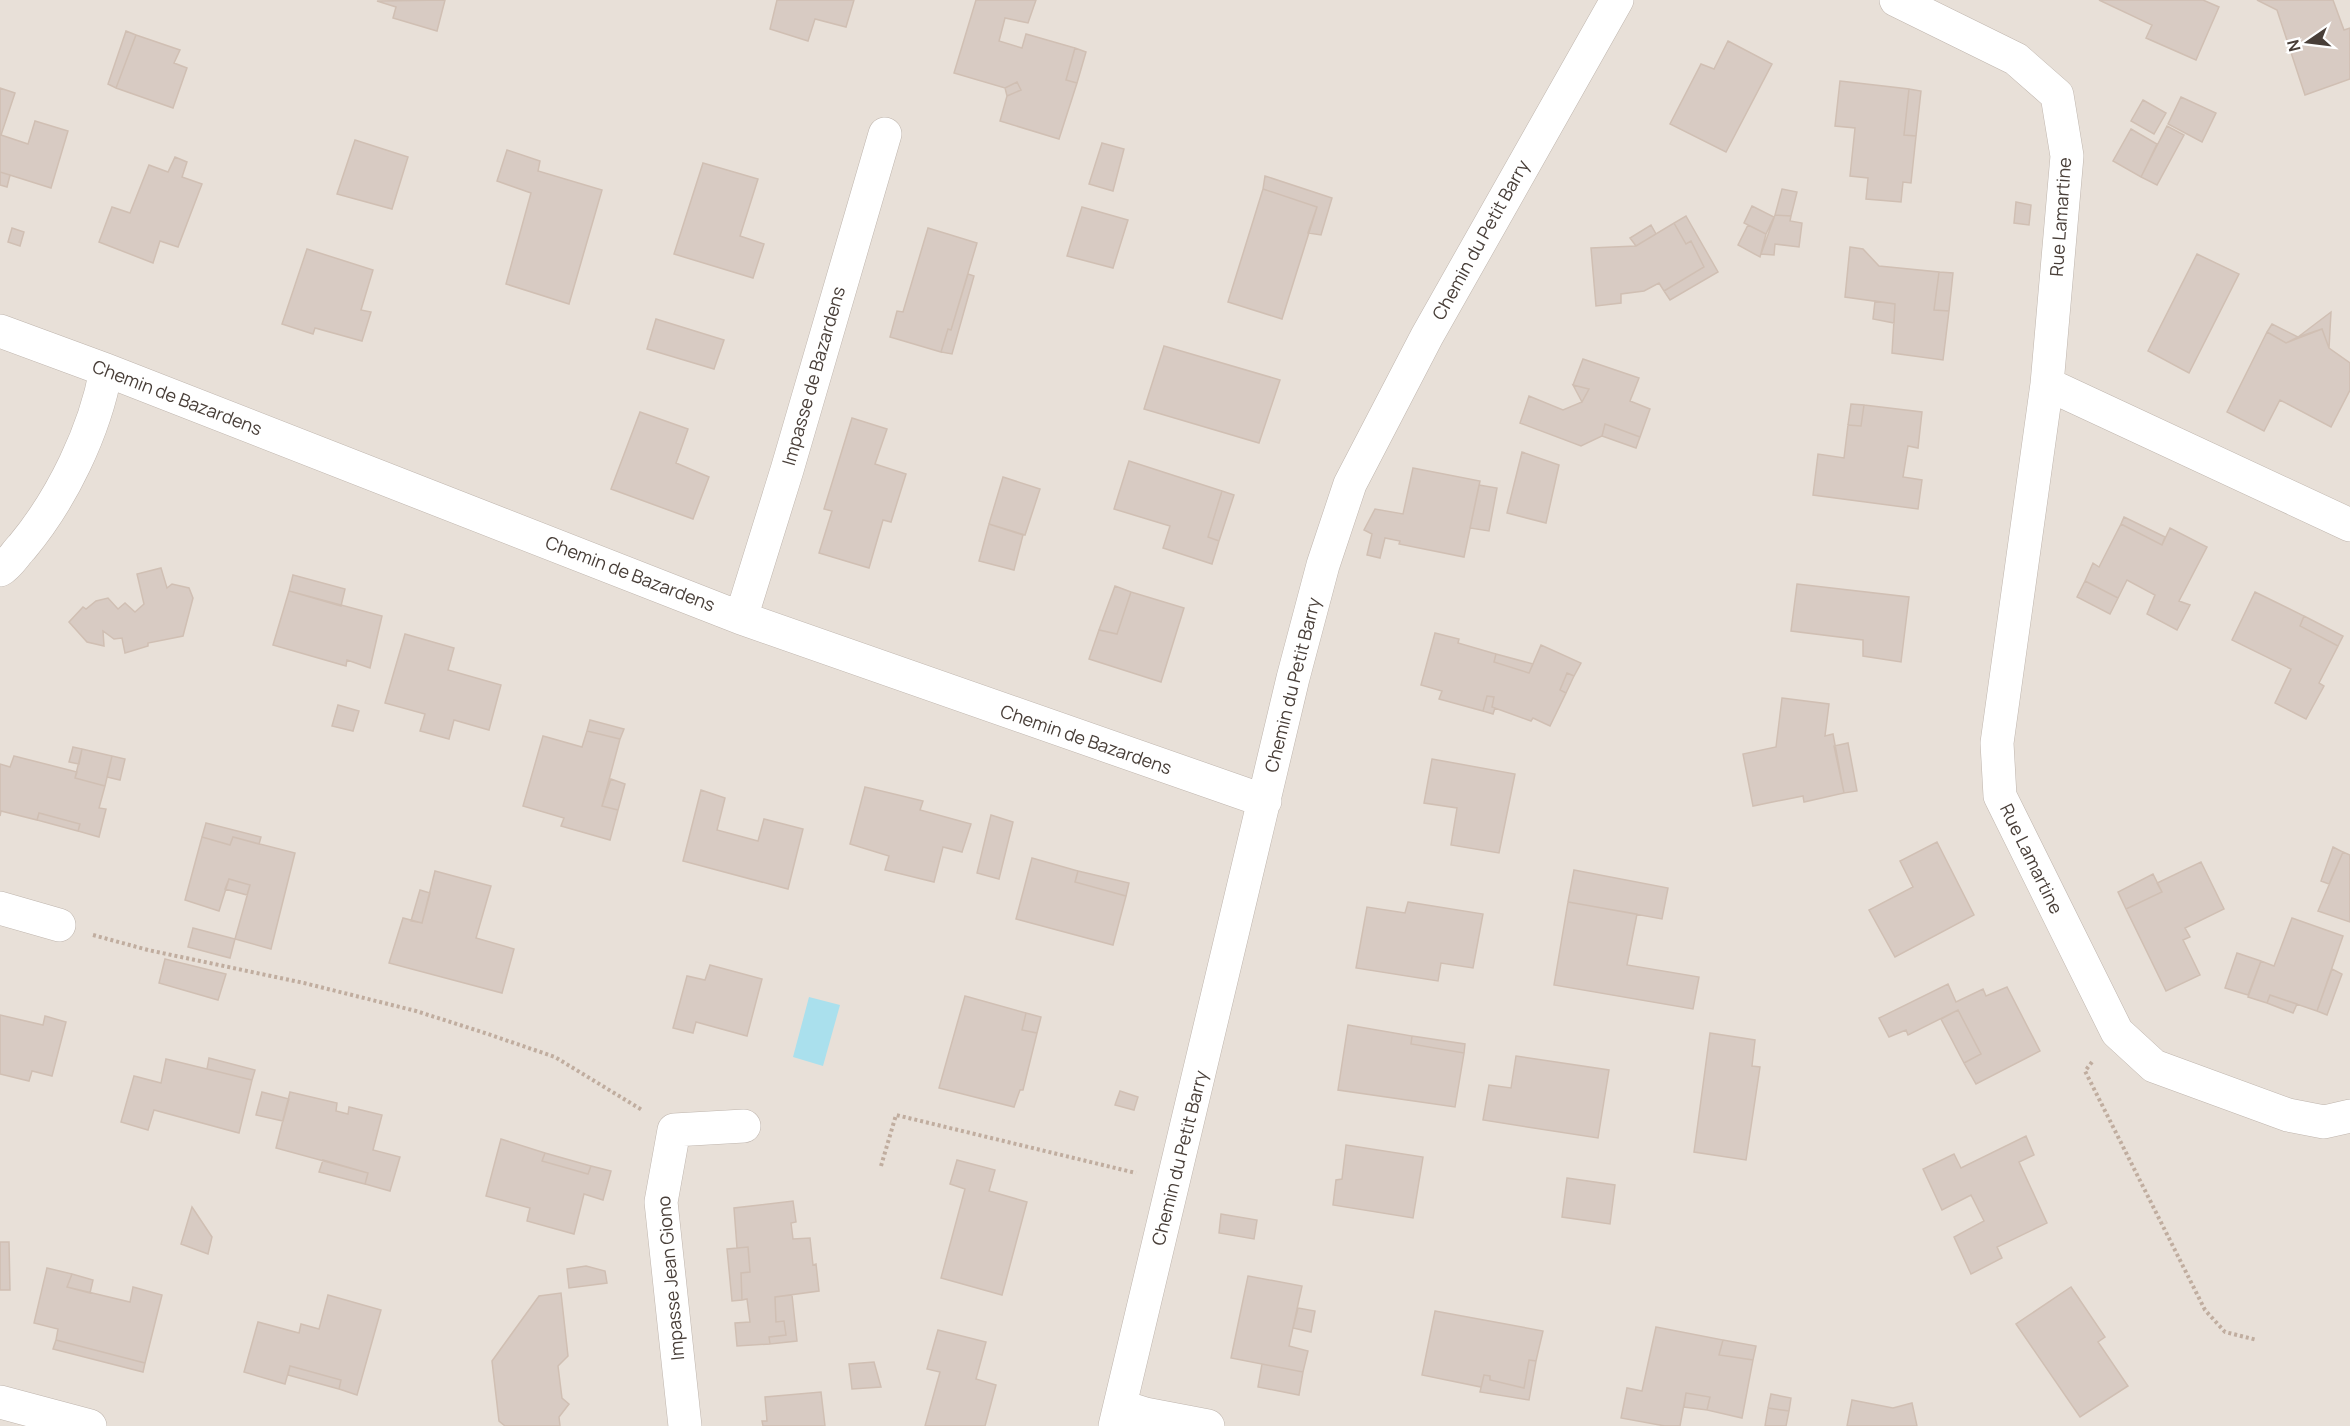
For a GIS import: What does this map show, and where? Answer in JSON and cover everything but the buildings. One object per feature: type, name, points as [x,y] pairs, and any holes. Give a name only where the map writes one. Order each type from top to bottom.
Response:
[{"type":"street","name":"Chemin du Petit Barry","points":[[1117,1416],[1293,678],[1323,565],[1350,484],[1427,336],[1617,0]]},
{"type":"street","name":"Rue Lamartine","points":[[1896,0],[2016,58],[2057,95],[2067,156],[2047,384],[1997,743],[2000,796],[2117,1032],[2154,1066],[2288,1114],[2324,1122],[2350,1116]]},
{"type":"street","name":"Impasse de Bazardens","points":[[741,618],[787,470],[885,134]]},
{"type":"street","name":"Chemin de Bazardens","points":[[0,331],[106,370],[741,618],[1265,801]]},
{"type":"street","points":[[0,570],[40,525],[73,468],[102,393],[106,370]]},
{"type":"street","points":[[2047,384],[2350,525]]},
{"type":"street","points":[[0,908],[59,926]]},
{"type":"street","points":[[674,1130],[744,1126]]},
{"type":"street","name":"Impasse Jean Giono","points":[[674,1130],[661,1203],[685,1426]]},
{"type":"street","points":[[0,1401],[90,1426]]},
{"type":"street","points":[[1117,1416],[1145,1414],[1208,1426]]},
{"type":"path","points":[[59,926],[148,950],[304,983],[405,1008],[482,1032],[555,1057],[674,1130]]},
{"type":"path","points":[[2117,1032],[2085,1071],[2205,1310],[2225,1332],[2257,1340]]},
{"type":"path","points":[[881,1166],[896,1115],[1174,1181]]},
{"type":"shaded area","points":[[0,0],[2350,0],[2350,1426],[0,1426]]},
{"type":"water","points":[[809,997],[840,1005],[823,1066],[793,1057]]}]
